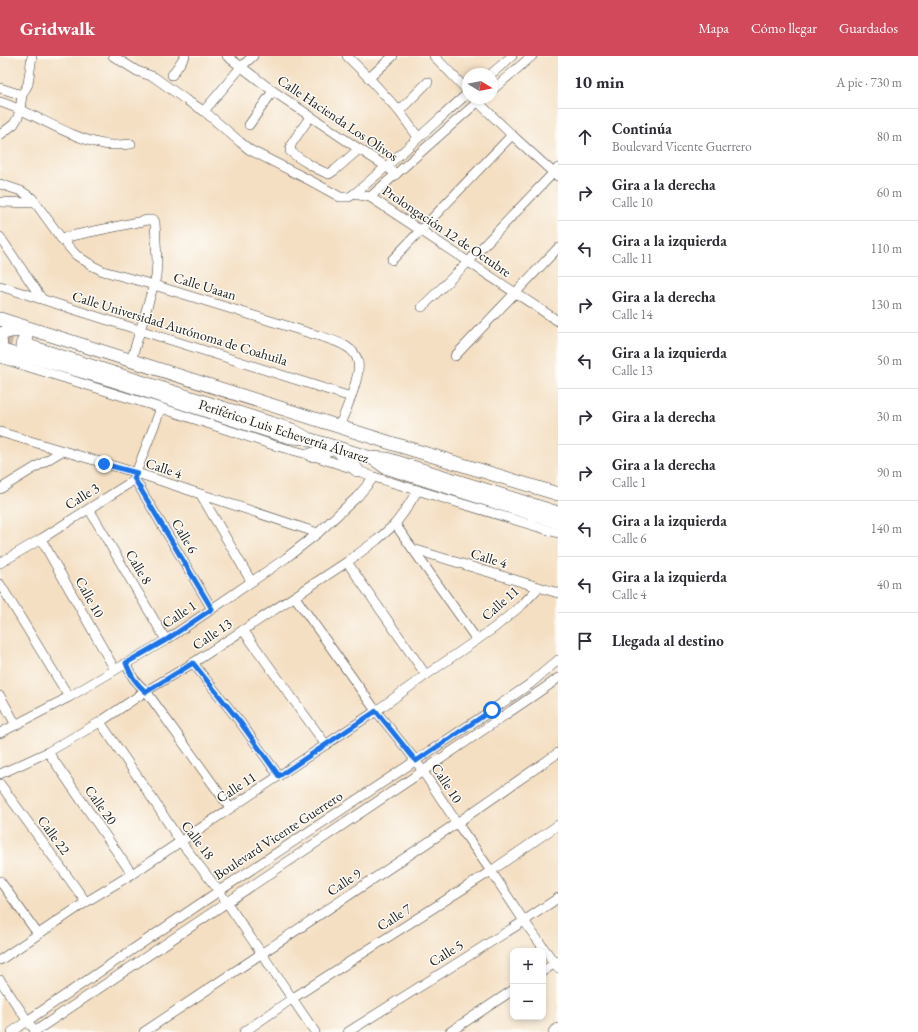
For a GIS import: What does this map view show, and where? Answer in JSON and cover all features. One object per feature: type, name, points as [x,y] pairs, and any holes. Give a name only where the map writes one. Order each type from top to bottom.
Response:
[{"type":"highway","name":"Periférico Luis Echeverría Álvarez","points":[[0,319],[339,427],[558,494]]},
{"type":"highway","points":[[0,346],[11,331],[37,331]]},
{"type":"highway","points":[[26,351],[21,349],[22,343],[25,338],[37,331]]},
{"type":"highway","name":"Periférico Luis Echeverría Álvarez","points":[[26,351],[292,430],[308,439],[371,458],[387,459],[558,513]]},
{"type":"highway","points":[[310,455],[335,447],[357,470]]},
{"type":"main road","name":"Periférico Luis Echeverría Álvarez","points":[[0,346],[26,351]]},
{"type":"main road","name":"Periférico Luis Echeverría Álvarez","points":[[371,458],[385,468],[469,496],[558,523]]},
{"type":"street","points":[[0,135],[14,124],[20,110],[22,95],[28,84],[32,56]]},
{"type":"street","name":"Prolongación 12 de Octubre","points":[[113,56],[137,71],[154,77],[204,111],[254,152],[340,197],[349,197],[354,194],[370,197],[558,322]]},
{"type":"street","points":[[172,75],[185,56]]},
{"type":"street","name":"Calle Hacienda Los Olivos","points":[[227,56],[310,117],[396,174]]},
{"type":"street","points":[[204,111],[241,67],[253,56]]},
{"type":"street","points":[[347,56],[399,111],[418,137]]},
{"type":"street","points":[[369,78],[393,56]]},
{"type":"street","points":[[434,56],[462,86]]},
{"type":"street","points":[[498,68],[512,56]]},
{"type":"street","points":[[498,85],[532,56]]},
{"type":"street","points":[[399,111],[428,82]]},
{"type":"street","points":[[0,88],[22,95]]},
{"type":"street","points":[[249,125],[273,91]]},
{"type":"street","points":[[354,194],[387,167],[462,97]]},
{"type":"street","points":[[0,102],[93,142],[105,144],[131,144]]},
{"type":"street","points":[[370,197],[473,104]]},
{"type":"street","points":[[422,307],[556,172],[512,135],[483,104]]},
{"type":"street","points":[[310,117],[291,145],[290,151],[296,156],[329,174],[336,170],[359,150]]},
{"type":"street","points":[[392,260],[512,135]]},
{"type":"street","name":"Calle Uaaan","points":[[0,184],[21,191],[32,198],[61,238],[76,255],[103,271],[154,285],[316,335],[348,348],[355,355],[358,362],[358,373],[351,397],[339,427]]},
{"type":"street","points":[[0,202],[36,203]]},
{"type":"street","points":[[61,238],[154,220],[157,261],[156,277],[131,361]]},
{"type":"street","points":[[0,237],[42,299]]},
{"type":"street","points":[[454,356],[556,253]]},
{"type":"street","name":"Calle Universidad Autónoma de Coahuila","points":[[0,286],[351,397]]},
{"type":"street","name":"Periférico Luis Echeverría Álvarez","points":[[0,346],[161,408],[273,445],[357,470],[374,477],[558,533]]},
{"type":"street","points":[[136,476],[161,408]]},
{"type":"street","name":"Calle 4","points":[[0,432],[318,533]]},
{"type":"street","points":[[0,489],[62,451]]},
{"type":"street","name":"Calle 3","points":[[0,563],[128,484],[136,476]]},
{"type":"street","name":"Calle 6","points":[[136,476],[212,609]]},
{"type":"street","name":"Calle 1","points":[[0,733],[69,697],[166,640],[252,582],[318,533],[358,496],[374,477]]},
{"type":"street","name":"Calle 13","points":[[0,774],[48,752],[100,722],[347,562],[377,540],[395,524],[418,490]]},
{"type":"street","points":[[201,495],[252,582]]},
{"type":"street","name":"Calle 8","points":[[88,509],[166,640]]},
{"type":"street","points":[[395,524],[477,640]]},
{"type":"street","name":"Calle 10","points":[[41,539],[115,670]]},
{"type":"street","name":"Calle 4","points":[[413,549],[558,593]]},
{"type":"street","points":[[347,562],[426,675]]},
{"type":"street","points":[[0,584],[69,697]]},
{"type":"street","name":"Calle 11","points":[[0,960],[376,711],[509,616],[539,587]]},
{"type":"street","name":"Calle 10","points":[[295,597],[376,711],[416,761],[524,921],[557,964]]},
{"type":"street","points":[[243,630],[326,745]]},
{"type":"street","points":[[126,663],[137,685],[146,692],[230,808]]},
{"type":"street","points":[[193,663],[240,722],[279,776]]},
{"type":"street","name":"Boulevard Vicente Guerrero","points":[[12,1032],[219,891],[492,710],[557,664]]},
{"type":"street","name":"Boulevard Vicente Guerrero","points":[[34,1032],[423,772],[558,678]]},
{"type":"street","points":[[0,696],[16,725]]},
{"type":"street","name":"Calle 18","points":[[100,722],[180,841],[227,902],[316,1032]]},
{"type":"street","name":"Calle 20","points":[[48,752],[132,874]]},
{"type":"street","name":"Calle 9","points":[[144,1032],[457,823],[558,753]]},
{"type":"street","name":"Calle 22","points":[[0,784],[86,902]]},
{"type":"street","name":"Calle 7","points":[[244,1032],[293,998],[491,871],[558,825]]},
{"type":"street","points":[[0,881],[38,934]]},
{"type":"street","name":"Calle 5","points":[[348,1032],[558,898]]},
{"type":"street","points":[[546,969],[557,964]]},
{"type":"street","points":[[0,980],[34,1032]]},
{"type":"street","points":[[450,1032],[510,992]]},
{"type":"street","points":[[553,1032],[558,1028]]},
{"type":"tunnel","points":[[0,338],[28,346]]},
{"type":"route","points":[[104,464],[137,473],[134,478],[212,609],[166,640],[126,663],[137,685],[146,692],[193,663],[240,722],[279,776],[376,711],[416,761],[492,710]]}]
